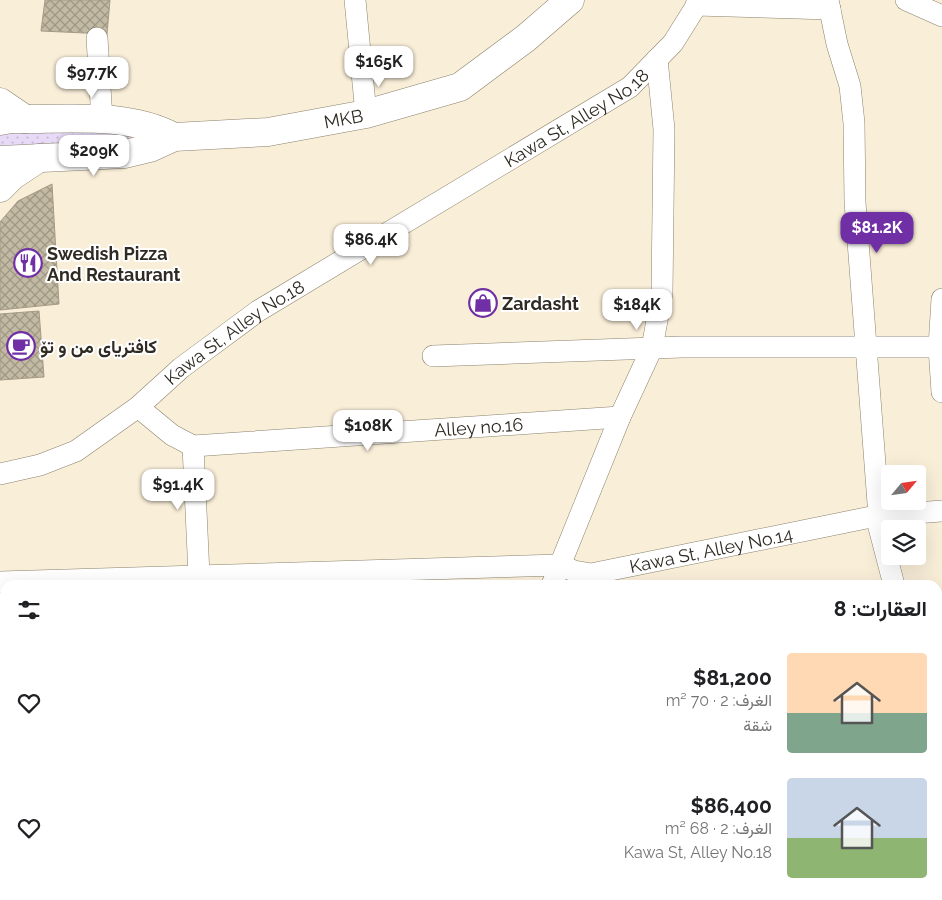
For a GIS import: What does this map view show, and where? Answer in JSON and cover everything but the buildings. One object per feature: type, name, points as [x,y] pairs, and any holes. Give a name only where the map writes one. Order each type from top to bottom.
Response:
[{"type":"main road","name":"MKB","points":[[174,137],[268,132],[366,114],[460,87],[526,38],[570,0]]},
{"type":"main road","points":[[0,102],[13,120],[117,120],[146,124],[174,137]]},
{"type":"main road","points":[[0,160],[125,154],[150,148],[174,137]]},
{"type":"main road","points":[[0,188],[12,176],[39,158]]},
{"type":"street","points":[[355,0],[366,114]]},
{"type":"street","points":[[906,0],[942,16]]},
{"type":"street","points":[[698,3],[829,5],[837,44],[850,86],[853,114],[855,202],[878,516],[893,580]]},
{"type":"street","name":"Kawa St, Alley No.18","points":[[0,474],[40,465],[76,451],[138,407],[181,368],[258,311],[630,87],[673,43],[698,3]]},
{"type":"street","points":[[97,38],[102,120]]},
{"type":"street","points":[[554,580],[620,417],[652,348],[662,293],[664,129],[657,60]]},
{"type":"street","points":[[942,299],[940,341],[942,392]]},
{"type":"street","points":[[433,356],[652,348],[866,347],[940,341]]},
{"type":"street","points":[[138,407],[172,435],[193,446],[199,576]]},
{"type":"street","name":"Alley no.16","points":[[193,446],[620,417]]},
{"type":"street","name":"Kawa St, Alley No.14","points":[[66,580],[559,565],[574,571],[591,574],[878,516],[942,511]]},
{"type":"shaded area","points":[[0,131],[134,133],[129,140],[0,151]]},
{"type":"place","name":"Swedish Pizza And Restaurant","points":[[28,263]]},
{"type":"place","name":"Zardasht","points":[[483,303]]},
{"type":"place","name":"کافتریای من و تۆ","points":[[21,346]]}]
